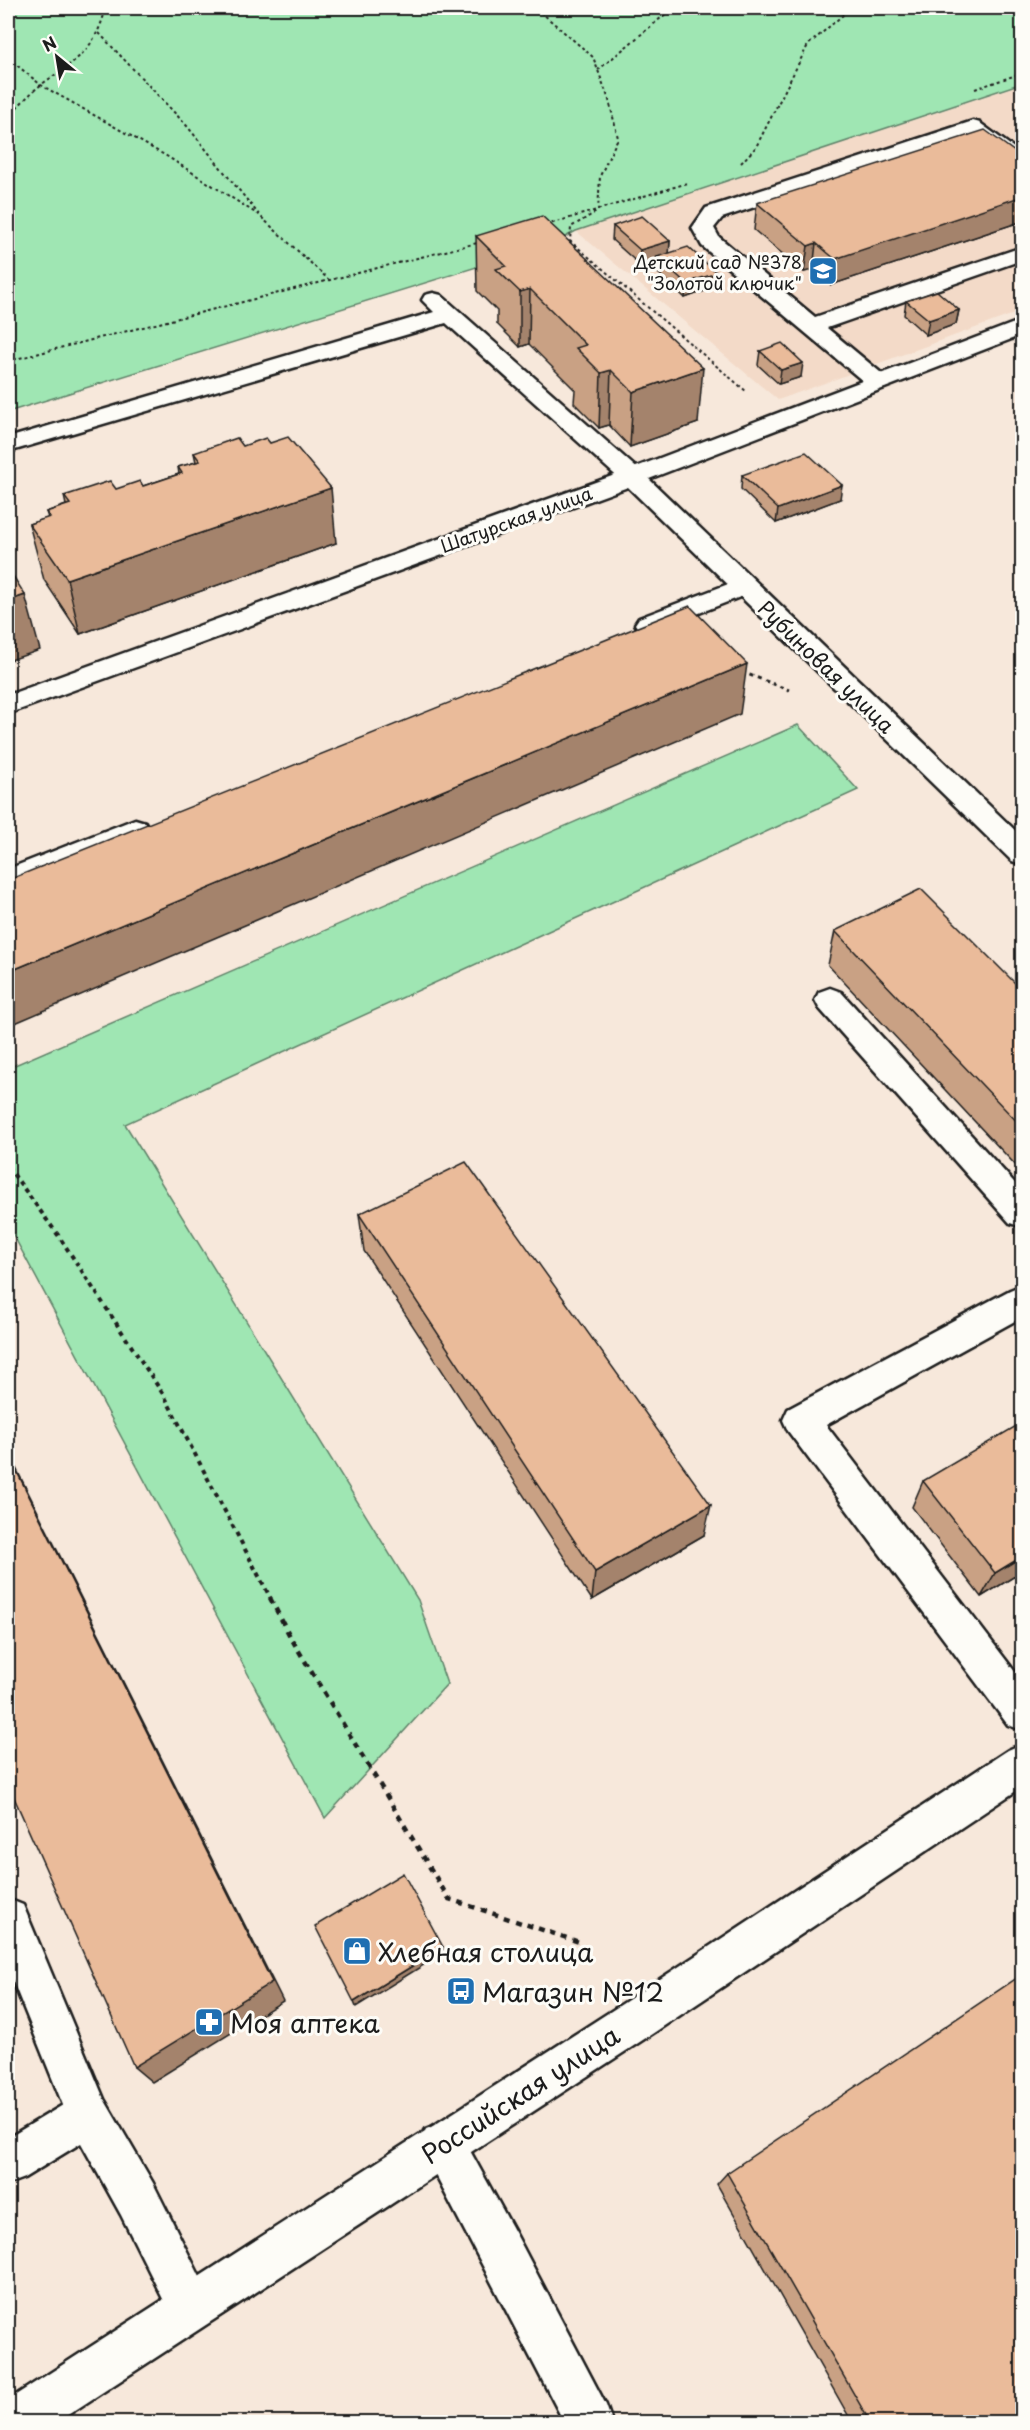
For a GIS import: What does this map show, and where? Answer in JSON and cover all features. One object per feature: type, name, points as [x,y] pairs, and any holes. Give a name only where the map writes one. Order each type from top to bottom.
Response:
[{"type":"street","points":[[878,382],[710,241],[703,228],[714,213],[974,127],[1023,163]]},
{"type":"street","points":[[811,326],[1023,253]]},
{"type":"street","name":"Рубиновая улица","points":[[429,297],[632,477],[1023,854]]},
{"type":"street","points":[[8,445],[449,315]]},
{"type":"street","name":"Шатурская улица","points":[[8,705],[632,477],[1023,327]]},
{"type":"street","points":[[621,636],[744,586]]},
{"type":"street","points":[[8,880],[161,819]]},
{"type":"street","points":[[830,1000],[1023,1213]]},
{"type":"street","points":[[1023,1300],[801,1420],[969,1644],[1023,1711]]},
{"type":"street","name":"Российская улица","points":[[16,2422],[637,2019],[1023,1764]]},
{"type":"street","points":[[8,1920],[89,2114],[137,2199],[191,2307]]},
{"type":"street","points":[[8,2162],[89,2114]]},
{"type":"street","points":[[442,2145],[501,2252],[589,2422]]},
{"type":"path","points":[[8,116],[41,85],[72,65],[99,33],[106,8]]},
{"type":"path","points":[[536,8],[593,57],[609,100],[618,138],[600,176],[598,211]]},
{"type":"path","points":[[598,70],[673,8]]},
{"type":"path","points":[[739,166],[756,147],[808,45],[851,8]]},
{"type":"path","points":[[99,33],[187,126],[261,216],[330,280]]},
{"type":"path","points":[[8,58],[41,85],[168,157],[261,216]]},
{"type":"path","points":[[542,226],[598,211]]},
{"type":"path","points":[[598,211],[571,227],[570,241],[780,420]]},
{"type":"path","points":[[8,361],[486,241]]},
{"type":"path","points":[[740,672],[795,692]]},
{"type":"path","points":[[8,1167],[58,1235],[165,1397],[291,1638],[449,1899],[579,1942]]},
{"type":"shaded area","name":"Детский сад №378 \"Золотой ключик\"","points":[[1022,84],[1022,311],[778,400],[576,231]]},
{"type":"green space","points":[[8,8],[1022,8],[1022,83],[576,231],[554,243],[8,412]]},
{"type":"green space","points":[[798,725],[858,790],[125,1124],[418,1600],[447,1684],[325,1818],[8,1225],[8,1068]]},
{"type":"building","points":[[985,130],[1023,158],[1023,196],[835,259],[816,243],[808,246],[757,203]]},
{"type":"building","points":[[542,216],[703,368],[633,392],[611,370],[601,373],[576,348],[586,345],[530,289],[520,292],[496,269],[506,266],[476,236]]},
{"type":"building","points":[[642,216],[670,241],[640,250],[613,226]]},
{"type":"building","points":[[688,247],[717,273],[686,283],[657,257]]},
{"type":"building","points":[[937,291],[959,310],[929,320],[906,301]]},
{"type":"building","points":[[782,343],[803,363],[781,370],[760,351]]},
{"type":"building","points":[[288,437],[331,488],[67,579],[29,524],[50,517],[46,512],[70,504],[64,496],[110,481],[116,489],[140,481],[143,486],[182,473],[178,467],[200,461],[194,453],[237,438],[243,446],[266,438],[270,443]]},
{"type":"building","points":[[806,452],[842,485],[778,509],[742,475]]},
{"type":"building","points":[[8,568],[25,595],[8,601]]},
{"type":"building","points":[[690,606],[747,664],[8,972],[8,880]]},
{"type":"building","points":[[921,889],[1023,991],[1023,1128],[835,931]]},
{"type":"building","points":[[466,1162],[711,1505],[595,1572],[359,1214]]},
{"type":"building","points":[[1023,1422],[1023,1556],[995,1573],[923,1481]]},
{"type":"building","points":[[8,1454],[272,1982],[134,2067],[8,1784]]},
{"type":"building","points":[[403,1873],[443,1947],[354,2002],[315,1926]]},
{"type":"building","points":[[1023,1974],[1023,2422],[870,2422],[727,2173]]},
{"type":"place","name":"Детский сад №378 \"Золотой ключик\"","points":[[823,271]]},
{"type":"place","name":"Хлебная столица","points":[[357,1951]]},
{"type":"place","name":"Магазин №12","points":[[461,1991]]},
{"type":"place","name":"Моя аптека","points":[[209,2022]]}]
